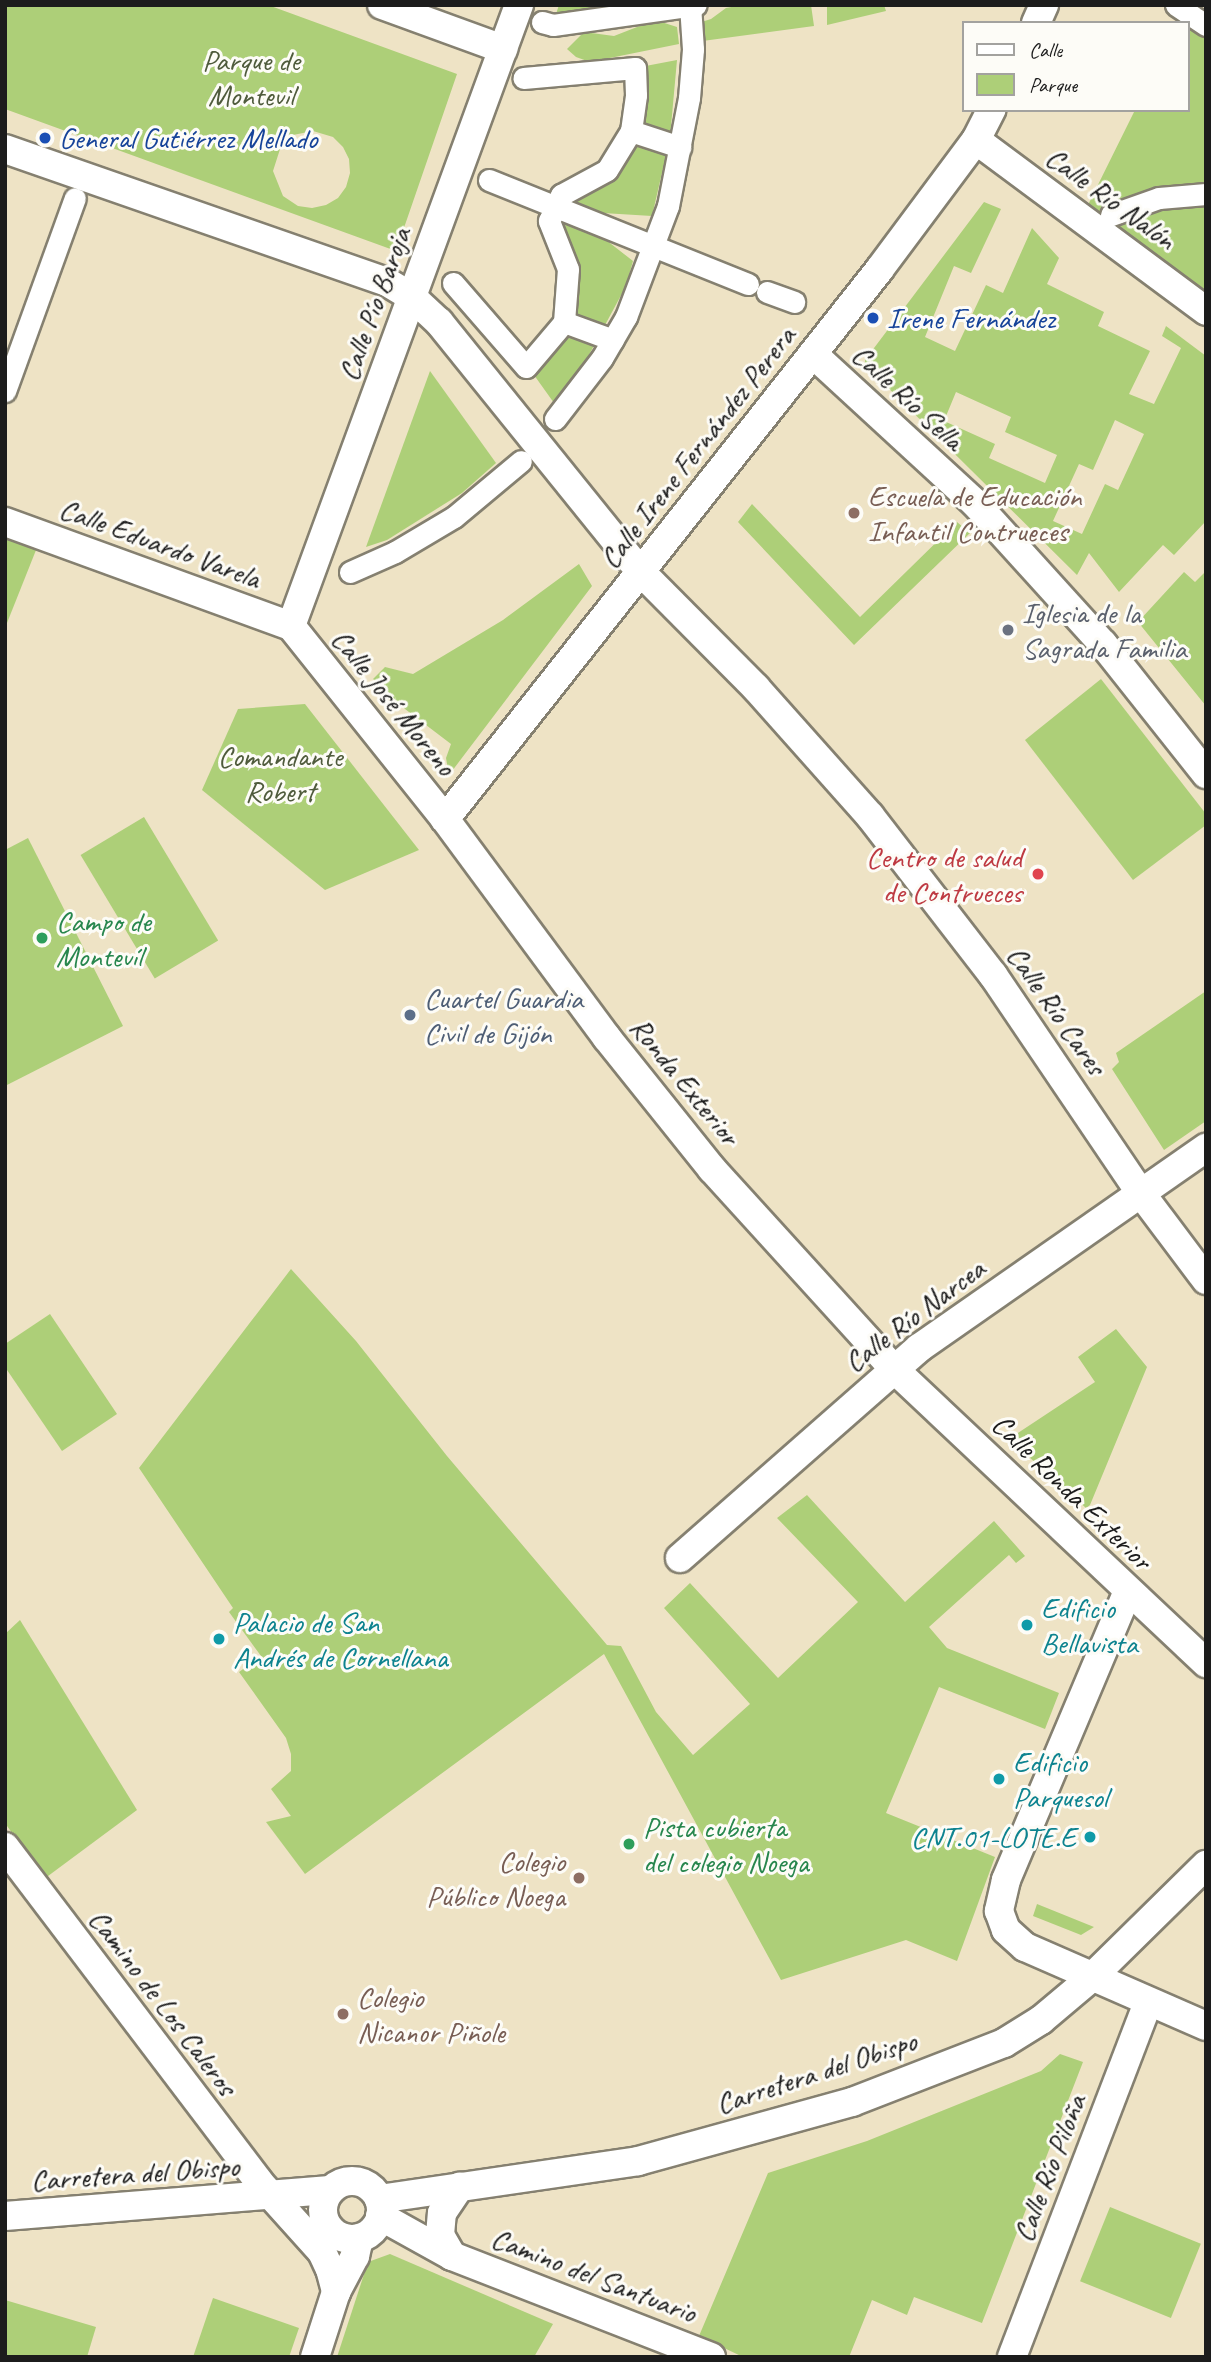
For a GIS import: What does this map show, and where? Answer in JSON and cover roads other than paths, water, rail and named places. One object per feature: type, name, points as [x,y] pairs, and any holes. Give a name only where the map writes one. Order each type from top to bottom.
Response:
[{"type":"street","points":[[382,5],[503,49]]},
{"type":"street","name":"Calle Pío Baroja","points":[[291,626],[519,5]]},
{"type":"street","points":[[1037,21],[1044,5]]},
{"type":"street","points":[[1176,5],[1206,25]]},
{"type":"street","points":[[542,22],[554,25],[692,6],[690,98],[668,206],[626,317],[613,340],[555,419]]},
{"type":"street","points":[[453,283],[526,367],[564,322],[568,269],[550,221],[555,208],[561,195],[607,170],[631,131],[636,95],[635,68],[523,78]]},
{"type":"street","name":"Calle Irene Fernández Perera","points":[[445,819],[813,354],[976,140],[990,112]]},
{"type":"street","points":[[631,131],[680,147]]},
{"type":"street","name":"Calle Río Nalón","points":[[976,140],[1206,311]]},
{"type":"street","name":"Calle Río Cares","points":[[5,149],[387,282],[412,297],[439,323],[641,572],[756,688],[875,822],[993,975],[1140,1192],[1206,1280]]},
{"type":"street","points":[[489,180],[794,302]]},
{"type":"street","points":[[1111,215],[1159,198],[1206,194]]},
{"type":"street","points":[[5,391],[75,198]]},
{"type":"street","points":[[564,322],[613,340]]},
{"type":"street","name":"Calle Río Sella","points":[[813,354],[975,503],[1103,644],[1206,774]]},
{"type":"street","points":[[350,572],[395,552],[454,517],[521,461]]},
{"type":"street","name":"Calle Eduardo Varela","points":[[5,522],[291,626]]},
{"type":"street","name":"Calle José Moreno","points":[[291,626],[445,819]]},
{"type":"street","name":"Ronda Exterior","points":[[445,819],[607,1038],[712,1169],[894,1369]]},
{"type":"street","name":"Calle Río Narcea","points":[[680,1558],[894,1369],[1140,1192],[1206,1148]]},
{"type":"street","name":"Calle Ronda Exterior","points":[[894,1369],[1206,1663]]},
{"type":"street","points":[[1128,1591],[1006,1880],[999,1911],[1006,1930],[1015,1940],[1092,1978],[1206,2026]]},
{"type":"street","name":"Camino de Los Caleros","points":[[5,1847],[279,2206]]},
{"type":"street","name":"Carretera del Obispo","points":[[380,2207],[460,2186],[638,2161],[852,2102],[1004,2043],[1041,2020],[1092,1978],[1206,1865]]},
{"type":"street","name":"Calle Río Piloña","points":[[1012,2357],[1148,2003]]},
{"type":"street","points":[[325,2234],[359,2238],[372,2231],[380,2207],[374,2190],[357,2181],[347,2181],[330,2190],[323,2208],[325,2234],[335,2292]]},
{"type":"street","name":"Camino del Santuario","points":[[453,2256],[440,2235],[442,2213],[460,2186]]},
{"type":"street","name":"Carretera del Obispo","points":[[5,2216],[279,2206],[330,2190]]},
{"type":"street","name":"Carretera del Obispo","points":[[279,2206],[325,2234]]},
{"type":"street","name":"Camino del Santuario","points":[[380,2207],[453,2256],[711,2357]]},
{"type":"street","points":[[315,2357],[335,2292],[355,2256],[359,2238]]},
{"type":"place","name":"General Gutiérrez Mellado","points":[[45,138]]},
{"type":"place","name":"Irene Fernández","points":[[873,318]]},
{"type":"place","name":"Escuela de Educación Infantil Contrueces","points":[[854,513]]},
{"type":"place","name":"Iglesia de la Sagrada Familia","points":[[1008,630]]},
{"type":"place","name":"Centro de salud de Contrueces","points":[[1038,874]]},
{"type":"place","name":"Campo de Montevíl","points":[[42,938]]},
{"type":"place","name":"Cuartel Guardia Civil de Gijón","points":[[410,1015]]},
{"type":"place","name":"Edificio Bellavista","points":[[1027,1625]]},
{"type":"place","name":"Palacio de San Andrés de Cornellana","points":[[219,1639]]},
{"type":"place","name":"Edificio Parquesol","points":[[999,1779]]},
{"type":"place","name":"CNT.01-LOTE.E","points":[[1090,1837]]},
{"type":"place","name":"Pista cubierta del colegio Noega","points":[[629,1844]]},
{"type":"place","name":"Colegio Público Noega","points":[[579,1878]]},
{"type":"place","name":"Colegio Nicanor Piñole","points":[[343,2014]]},
{"type":"park label","name":"Parque de Montevil","points":[[251,77]]},
{"type":"park label","name":"Comandante Robert","points":[[280,773]]}]
